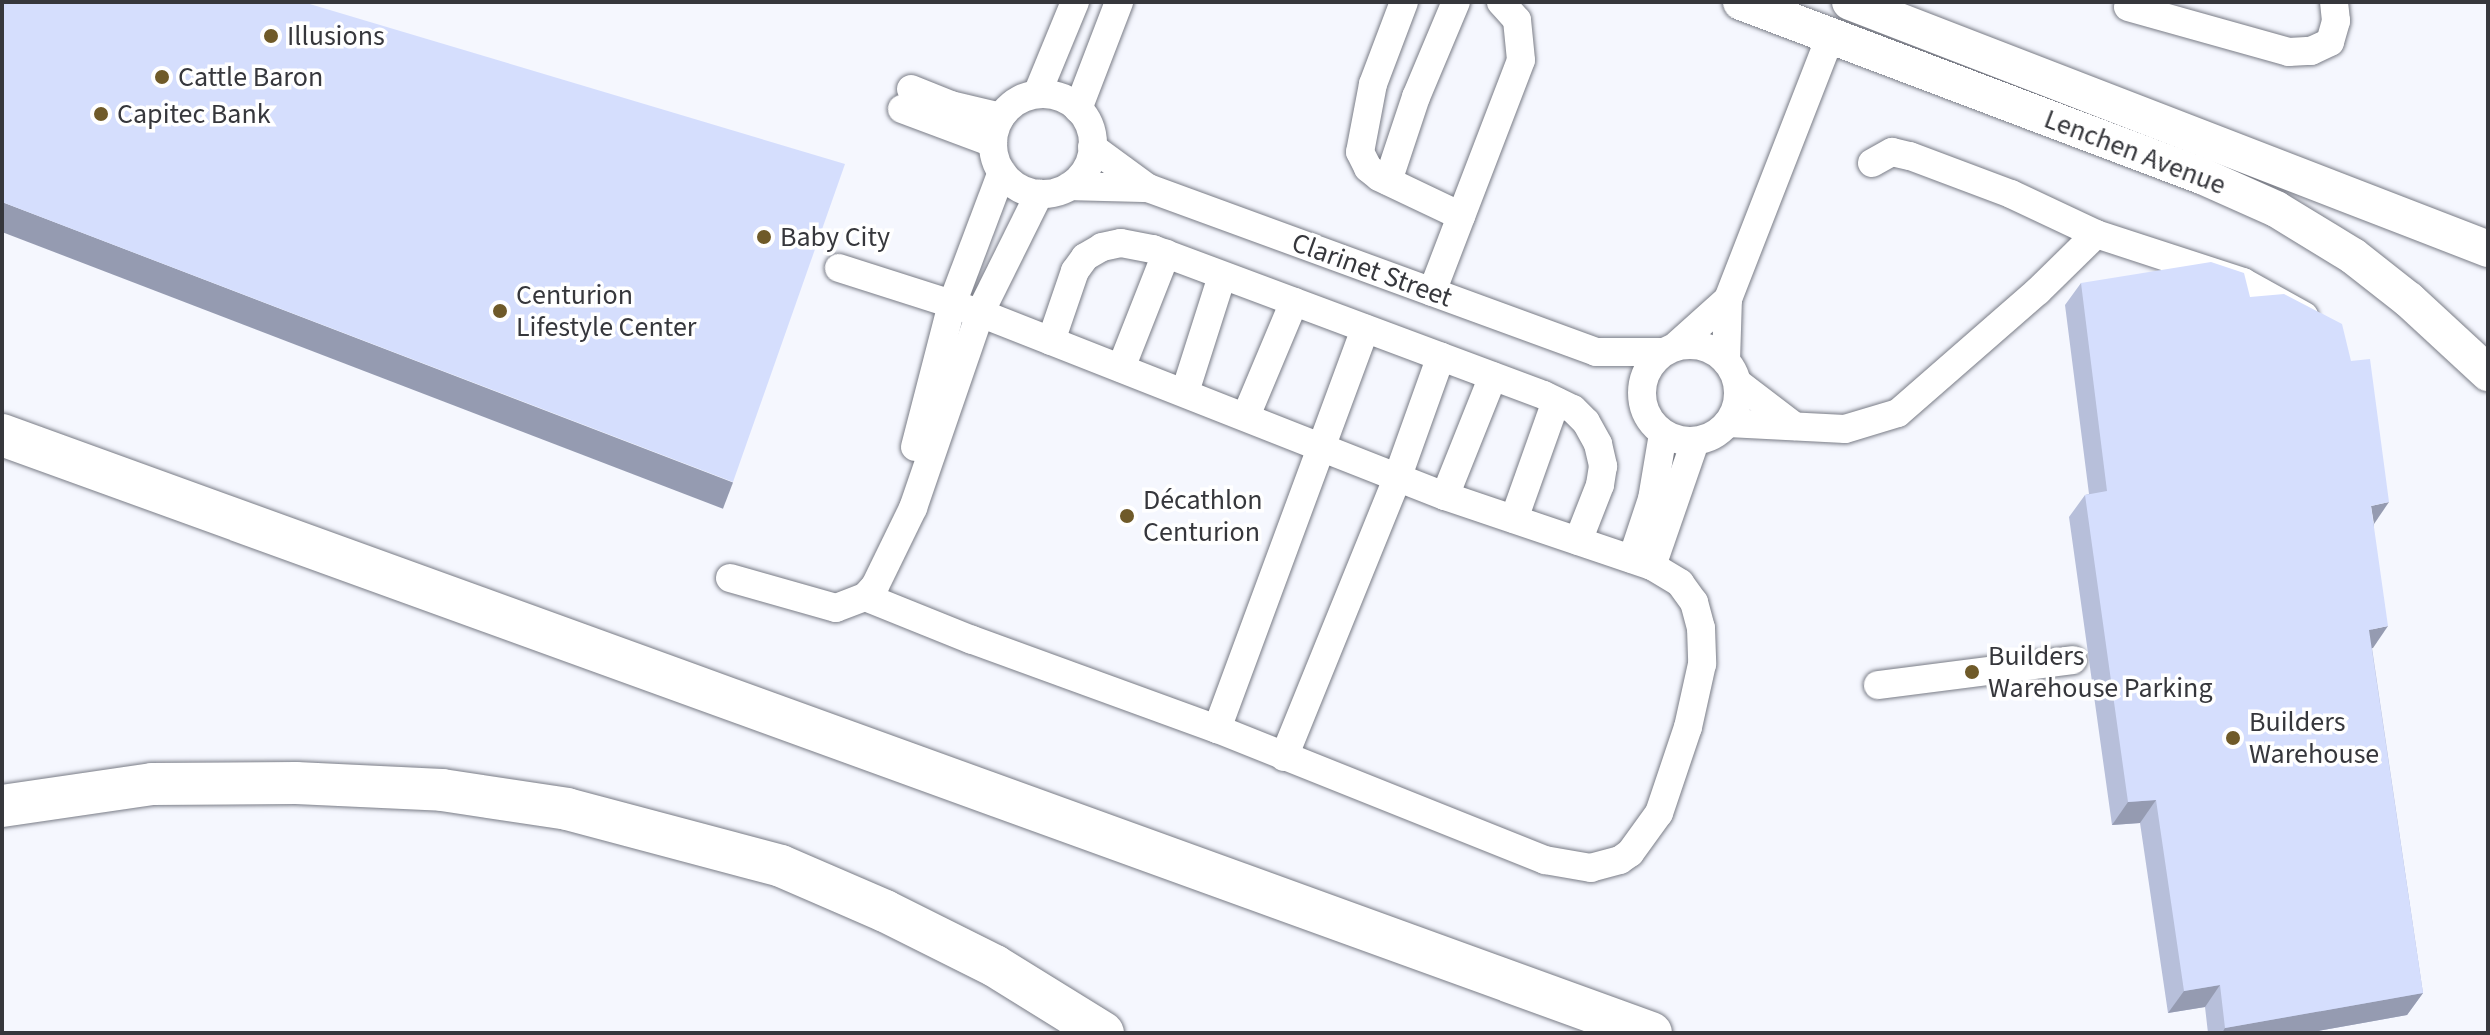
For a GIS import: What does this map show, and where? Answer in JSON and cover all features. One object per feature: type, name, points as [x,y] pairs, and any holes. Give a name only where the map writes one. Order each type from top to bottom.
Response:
[{"type":"highway","points":[[2,435],[1651,1033]]},
{"type":"highway","points":[[2,806],[152,784],[296,783],[442,790],[567,809],[781,866],[885,911],[995,966],[1103,1033]]},
{"type":"main road","name":"Lenchen Avenue","points":[[1741,2],[2202,176],[2276,209],[2353,256],[2484,364]]},
{"type":"main road","name":"Lenchen Avenue","points":[[1850,2],[2488,249]]},
{"type":"lane","points":[[1037,94],[1075,2]]},
{"type":"lane","points":[[1078,109],[1119,2]]},
{"type":"lane","points":[[1404,2],[1373,84],[1360,139],[1362,159],[1379,177],[1461,216]]},
{"type":"lane","points":[[1388,181],[1416,97],[1456,2]]},
{"type":"lane","points":[[1432,292],[1521,60],[1517,20],[1501,2]]},
{"type":"lane","points":[[2128,7],[2289,52],[2311,51],[2330,42],[2336,21],[2334,2]]},
{"type":"lane","points":[[1642,562],[1663,434],[1695,442],[1710,437],[1728,423],[1738,400],[1732,372],[1728,299],[1830,37]]},
{"type":"lane","points":[[1037,94],[1059,97],[1078,109],[1091,133],[1092,147],[1082,175],[1070,186],[1039,194],[1023,190],[1002,172],[996,162],[997,130],[1020,99],[1037,94]]},
{"type":"lane","points":[[906,99],[951,105],[997,130]]},
{"type":"lane","name":"Clarinet Street","points":[[1092,147],[1148,188],[1596,352],[1641,393],[1651,423],[1663,434]]},
{"type":"lane","points":[[1872,163],[1892,152],[1910,156],[2011,194],[2096,234],[2243,282],[2304,317]]},
{"type":"lane","points":[[891,557],[899,494],[924,417],[952,304],[1002,172]]},
{"type":"lane","name":"Clarinet Street","points":[[1070,186],[1148,188]]},
{"type":"lane","points":[[730,578],[823,607],[845,607],[865,597],[891,557],[913,508],[980,313],[1039,194]]},
{"type":"lane","points":[[1728,423],[1845,429],[1898,413],[2038,291],[2096,234]]},
{"type":"lane","points":[[1051,341],[1075,271],[1085,257],[1102,247],[1121,243],[1166,254],[1441,356],[1556,401],[1573,409],[1586,422],[1598,444],[1603,466],[1600,485],[1578,541]]},
{"type":"lane","points":[[1121,368],[1166,254]]},
{"type":"lane","points":[[839,268],[980,313],[1445,496],[1642,562],[1680,583],[1694,602],[1701,628],[1702,664],[1688,727],[1659,813],[1630,853],[1620,860],[1591,868],[1545,860],[1217,729],[972,640],[865,597]]},
{"type":"lane","points":[[1185,392],[1222,276]]},
{"type":"lane","points":[[1641,393],[1647,370],[1728,299]]},
{"type":"lane","points":[[1246,416],[1294,302]]},
{"type":"lane","points":[[1217,729],[1365,328]]},
{"type":"lane","name":"Clarinet Street","points":[[1596,352],[1708,348],[1794,426]]},
{"type":"lane","points":[[1284,757],[1398,476],[1441,356]]},
{"type":"lane","points":[[1445,496],[1493,376]]},
{"type":"lane","points":[[1514,519],[1556,401]]},
{"type":"lane","points":[[1642,562],[1695,442]]},
{"type":"lane","points":[[1878,685],[2072,660]]},
{"type":"building","name":"Centurion Lifestyle Center","points":[[2,2],[303,2],[845,164],[733,482],[2,202]]},
{"type":"building","name":"Builders Warehouse","points":[[2211,262],[2244,273],[2250,297],[2284,294],[2342,324],[2351,361],[2370,359],[2389,502],[2371,506],[2388,626],[2369,630],[2423,993],[2225,1028],[2220,985],[2184,991],[2156,800],[2128,802],[2085,495],[2107,491],[2081,283]]},
{"type":"place","name":"Illusions","points":[[271,36]]},
{"type":"place","name":"Cattle Baron","points":[[162,77]]},
{"type":"place","name":"Capitec Bank","points":[[101,114]]},
{"type":"place","name":"Baby City","points":[[764,237]]},
{"type":"place","name":"Centurion Lifestyle Center","points":[[500,311]]},
{"type":"place","name":"Décathlon Centurion","points":[[1127,516]]},
{"type":"place","name":"Builders Warehouse Parking","points":[[1972,672]]},
{"type":"place","name":"Builders Warehouse","points":[[2233,738]]}]
